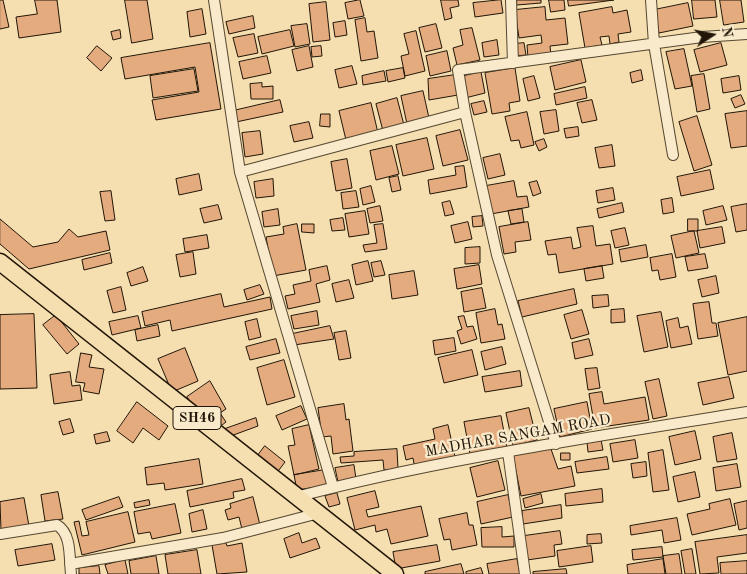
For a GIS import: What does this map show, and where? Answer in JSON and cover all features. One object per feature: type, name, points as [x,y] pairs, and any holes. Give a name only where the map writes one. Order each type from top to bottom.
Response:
[{"type":"main road","name":"SH46","points":[[0,262],[394,574]]},
{"type":"street","points":[[214,0],[240,172],[333,487]]},
{"type":"street","points":[[511,0],[513,63]]},
{"type":"street","points":[[651,0],[654,44],[673,155]]},
{"type":"street","points":[[556,444],[497,254],[464,112],[458,70],[654,44],[747,34]]},
{"type":"street","points":[[240,172],[464,112]]},
{"type":"street","name":"MADHAR SANGAM ROAD","points":[[296,497],[333,487],[508,452],[747,412]]},
{"type":"street","points":[[508,452],[525,574]]},
{"type":"street","points":[[0,534],[52,524],[57,525],[64,532],[71,569],[223,538],[319,513]]},
{"type":"building","points":[[0,0],[3,0],[9,27],[0,29]]},
{"type":"building","points":[[35,0],[57,0],[61,32],[19,38],[16,17],[37,14]]},
{"type":"building","points":[[125,0],[147,0],[153,39],[132,43]]},
{"type":"building","points":[[360,0],[364,16],[348,19],[345,3]]},
{"type":"building","points":[[441,0],[458,0],[459,6],[450,8],[452,18],[445,20]]},
{"type":"building","points":[[501,0],[503,13],[475,17],[473,3]]},
{"type":"building","points":[[517,0],[541,0],[541,3],[517,5]]},
{"type":"building","points":[[549,0],[564,0],[565,10],[551,12]]},
{"type":"building","points":[[568,0],[614,0],[569,6]]},
{"type":"building","points":[[692,0],[715,0],[717,17],[694,19]]},
{"type":"building","points":[[720,0],[741,0],[744,22],[724,25]]},
{"type":"building","points":[[326,2],[330,40],[313,42],[309,4]]},
{"type":"building","points":[[688,3],[693,26],[659,33],[654,10]]},
{"type":"building","points":[[545,7],[546,20],[565,18],[568,44],[550,46],[551,55],[528,58],[527,45],[542,43],[541,35],[519,38],[515,10]]},
{"type":"building","points":[[612,7],[613,13],[627,10],[631,32],[618,34],[619,42],[610,44],[609,36],[600,37],[602,45],[585,48],[579,13]]},
{"type":"building","points":[[202,9],[206,34],[190,37],[187,12]]},
{"type":"building","points":[[253,16],[255,28],[229,34],[226,22]]},
{"type":"building","points":[[365,18],[367,32],[374,31],[378,58],[361,61],[355,20]]},
{"type":"building","points":[[345,21],[347,35],[335,37],[333,23]]},
{"type":"building","points":[[307,24],[310,44],[295,47],[291,26]]},
{"type":"building","points":[[436,24],[442,48],[425,52],[419,28]]},
{"type":"building","points":[[472,28],[480,60],[457,65],[453,48],[463,45],[460,30]]},
{"type":"building","points":[[120,30],[121,38],[113,40],[111,32]]},
{"type":"building","points":[[290,30],[294,46],[262,54],[258,37]]},
{"type":"building","points":[[416,31],[425,71],[405,76],[401,56],[409,54],[404,34]]},
{"type":"building","points":[[254,34],[258,53],[238,57],[233,38]]},
{"type":"building","points":[[497,40],[499,55],[484,57],[482,43]]},
{"type":"building","points":[[210,43],[221,109],[156,120],[152,100],[199,92],[195,67],[125,79],[121,58]]},
{"type":"building","points":[[524,43],[526,55],[516,56],[515,44]]},
{"type":"building","points":[[721,43],[727,65],[700,72],[694,50]]},
{"type":"building","points":[[97,46],[112,58],[101,71],[87,58]]},
{"type":"building","points":[[309,46],[313,67],[297,71],[292,50]]},
{"type":"building","points":[[321,46],[322,56],[312,57],[311,47]]},
{"type":"building","points":[[684,49],[692,86],[675,89],[666,52]]},
{"type":"building","points":[[447,51],[451,71],[430,76],[426,56]]},
{"type":"building","points":[[267,56],[271,73],[243,79],[239,62]]},
{"type":"building","points":[[581,60],[586,82],[555,90],[550,67]]},
{"type":"building","points":[[352,66],[357,84],[339,88],[335,70]]},
{"type":"building","points":[[403,68],[405,78],[388,82],[386,71]]},
{"type":"building","points":[[515,68],[520,101],[509,103],[510,111],[492,114],[485,73]]},
{"type":"building","points":[[194,69],[198,91],[153,98],[150,76]]},
{"type":"building","points":[[641,70],[643,80],[632,83],[630,73]]},
{"type":"building","points":[[384,71],[386,81],[363,85],[362,76]]},
{"type":"building","points":[[481,72],[485,93],[465,98],[460,77]]},
{"type":"building","points":[[704,74],[710,109],[697,112],[691,76]]},
{"type":"building","points":[[455,75],[458,95],[429,100],[428,79]]},
{"type":"building","points":[[534,76],[540,98],[528,101],[523,79]]},
{"type":"building","points":[[739,76],[741,90],[723,93],[721,79]]},
{"type":"building","points":[[262,83],[262,87],[273,86],[273,99],[251,99],[250,84]]},
{"type":"building","points":[[585,87],[587,98],[556,105],[554,94]]},
{"type":"building","points":[[423,91],[429,118],[407,124],[401,96]]},
{"type":"building","points":[[741,95],[745,104],[735,108],[731,99]]},
{"type":"building","points":[[397,98],[404,125],[383,131],[376,104]]},
{"type":"building","points":[[280,100],[283,112],[236,122],[233,111]]},
{"type":"building","points":[[592,100],[597,120],[582,123],[577,103]]},
{"type":"building","points":[[484,101],[487,112],[474,115],[471,104]]},
{"type":"building","points":[[371,103],[378,133],[346,140],[339,111]]},
{"type":"building","points":[[556,110],[559,131],[544,134],[540,112]]},
{"type":"building","points":[[747,111],[747,146],[731,148],[725,114]]},
{"type":"building","points":[[527,112],[534,145],[521,148],[519,140],[511,141],[505,117]]},
{"type":"building","points":[[321,114],[330,114],[330,127],[320,126]]},
{"type":"building","points":[[697,116],[712,165],[694,171],[679,122]]},
{"type":"building","points":[[309,122],[313,138],[294,142],[290,126]]},
{"type":"building","points":[[578,127],[579,136],[566,138],[564,129]]},
{"type":"building","points":[[460,130],[468,160],[443,166],[436,136]]},
{"type":"building","points":[[260,131],[263,154],[245,157],[242,133]]},
{"type":"building","points":[[427,138],[434,169],[403,176],[396,145]]},
{"type":"building","points":[[544,139],[547,147],[539,151],[535,142]]},
{"type":"building","points":[[612,145],[615,166],[599,168],[595,148]]},
{"type":"building","points":[[392,146],[399,174],[376,180],[370,151]]},
{"type":"building","points":[[500,154],[505,175],[488,179],[483,158]]},
{"type":"building","points":[[347,159],[352,188],[336,191],[331,162]]},
{"type":"building","points":[[464,166],[467,187],[430,194],[428,180],[456,175],[455,167]]},
{"type":"building","points":[[710,170],[714,189],[681,196],[677,177]]},
{"type":"building","points":[[199,174],[202,190],[179,195],[176,179]]},
{"type":"building","points":[[398,176],[401,190],[392,192],[389,178]]},
{"type":"building","points":[[273,179],[274,196],[256,198],[254,182]]},
{"type":"building","points":[[514,181],[517,197],[527,196],[529,207],[491,214],[486,186]]},
{"type":"building","points":[[537,181],[541,193],[533,196],[529,183]]},
{"type":"building","points":[[371,186],[375,202],[363,205],[360,189]]},
{"type":"building","points":[[613,188],[615,200],[598,203],[596,191]]},
{"type":"building","points":[[111,191],[115,220],[105,221],[100,192]]},
{"type":"building","points":[[356,191],[359,207],[343,209],[341,193]]},
{"type":"building","points":[[672,198],[674,212],[663,214],[661,200]]},
{"type":"building","points":[[450,201],[454,214],[445,216],[442,203]]},
{"type":"building","points":[[622,203],[624,212],[599,218],[597,209]]},
{"type":"building","points":[[747,204],[747,230],[736,232],[731,207]]},
{"type":"building","points":[[218,205],[222,219],[204,223],[200,209]]},
{"type":"building","points":[[380,206],[383,221],[370,223],[367,209]]},
{"type":"building","points":[[723,206],[727,220],[706,225],[703,211]]},
{"type":"building","points":[[278,209],[280,225],[264,227],[262,212]]},
{"type":"building","points":[[522,209],[524,222],[511,224],[508,211]]},
{"type":"building","points":[[365,211],[369,234],[349,237],[345,214]]},
{"type":"building","points":[[482,216],[483,226],[473,227],[472,217]]},
{"type":"building","points":[[343,218],[345,230],[332,231],[330,220]]},
{"type":"building","points":[[0,219],[33,247],[58,242],[69,229],[78,237],[106,231],[110,250],[29,269],[0,244]]},
{"type":"building","points":[[688,219],[698,219],[698,231],[688,231]]},
{"type":"building","points":[[468,222],[472,239],[455,243],[451,226]]},
{"type":"building","points":[[528,222],[531,240],[515,242],[516,252],[504,254],[499,227]]},
{"type":"building","points":[[297,224],[306,270],[273,276],[266,237],[284,234],[283,227]]},
{"type":"building","points":[[302,224],[314,224],[314,233],[302,232]]},
{"type":"building","points":[[383,224],[387,249],[365,252],[363,245],[377,243],[374,225]]},
{"type":"building","points":[[593,226],[596,246],[610,244],[613,264],[559,273],[556,254],[548,255],[545,241],[571,237],[573,249],[581,247],[577,228]]},
{"type":"building","points":[[722,227],[725,243],[700,248],[697,231]]},
{"type":"building","points":[[625,228],[629,245],[615,248],[611,231]]},
{"type":"building","points":[[694,231],[699,253],[676,258],[671,236]]},
{"type":"building","points":[[207,235],[209,248],[185,252],[183,239]]},
{"type":"building","points":[[646,245],[648,257],[621,262],[619,250]]},
{"type":"building","points":[[480,247],[480,263],[465,264],[465,248]]},
{"type":"building","points":[[193,252],[196,274],[180,277],[176,255]]},
{"type":"building","points":[[110,253],[112,263],[84,270],[82,260]]},
{"type":"building","points":[[672,254],[676,277],[660,280],[658,270],[652,271],[650,258]]},
{"type":"building","points":[[705,254],[708,268],[688,271],[685,257]]},
{"type":"building","points":[[368,261],[373,281],[356,285],[352,265]]},
{"type":"building","points":[[381,261],[385,275],[374,277],[371,263]]},
{"type":"building","points":[[479,265],[482,284],[457,289],[454,269]]},
{"type":"building","points":[[327,266],[330,280],[316,284],[320,302],[288,309],[285,296],[295,294],[293,285],[311,281],[309,270]]},
{"type":"building","points":[[602,266],[604,278],[586,281],[584,269]]},
{"type":"building","points":[[143,267],[148,281],[131,286],[127,273]]},
{"type":"building","points":[[414,271],[418,295],[392,299],[389,275]]},
{"type":"building","points":[[716,276],[719,293],[702,297],[698,280]]},
{"type":"building","points":[[349,280],[354,298],[336,302],[332,284]]},
{"type":"building","points":[[260,285],[264,294],[247,300],[244,290]]},
{"type":"building","points":[[121,287],[126,310],[113,313],[107,291]]},
{"type":"building","points":[[482,288],[486,308],[464,312],[461,292]]},
{"type":"building","points":[[574,289],[577,304],[522,317],[518,301]]},
{"type":"building","points":[[221,294],[224,307],[270,297],[272,309],[172,331],[170,320],[145,326],[142,312]]},
{"type":"building","points":[[608,295],[609,306],[593,308],[592,296]]},
{"type":"building","points":[[709,302],[712,323],[716,323],[718,336],[698,339],[693,304]]},
{"type":"building","points":[[495,309],[498,325],[502,324],[505,339],[481,343],[476,313]]},
{"type":"building","points":[[624,309],[625,322],[611,323],[611,310]]},
{"type":"building","points":[[582,310],[589,334],[571,339],[564,315]]},
{"type":"building","points":[[317,311],[319,325],[294,329],[291,316]]},
{"type":"building","points":[[661,312],[668,347],[644,352],[637,316]]},
{"type":"building","points":[[34,314],[37,388],[0,389],[0,315]]},
{"type":"building","points":[[56,315],[79,344],[67,354],[43,325]]},
{"type":"building","points":[[138,316],[141,328],[112,335],[109,322]]},
{"type":"building","points":[[464,316],[467,327],[473,326],[477,339],[461,344],[457,331],[462,329],[458,317]]},
{"type":"building","points":[[747,317],[747,371],[728,375],[718,323]]},
{"type":"building","points":[[678,318],[680,328],[688,326],[692,344],[671,348],[666,321]]},
{"type":"building","points":[[257,319],[261,337],[249,340],[245,322]]},
{"type":"building","points":[[158,325],[160,336],[137,341],[135,330]]},
{"type":"building","points":[[330,326],[334,339],[294,345],[292,334]]},
{"type":"building","points":[[346,331],[351,358],[339,360],[334,333]]},
{"type":"building","points":[[454,338],[456,351],[435,355],[433,341]]},
{"type":"building","points":[[276,339],[280,353],[250,360],[246,347]]},
{"type":"building","points":[[589,339],[593,355],[575,359],[572,343]]},
{"type":"building","points":[[502,347],[506,364],[485,370],[481,352]]},
{"type":"building","points":[[185,348],[198,381],[172,392],[158,359]]},
{"type":"building","points":[[472,350],[478,375],[444,383],[438,358]]},
{"type":"building","points":[[81,353],[92,355],[89,367],[104,369],[99,394],[83,391],[85,383],[76,382]]},
{"type":"building","points":[[284,360],[295,397],[267,405],[257,368]]},
{"type":"building","points":[[597,368],[600,388],[588,390],[585,369]]},
{"type":"building","points":[[520,371],[522,386],[485,392],[482,377]]},
{"type":"building","points":[[70,372],[72,386],[80,385],[82,400],[54,404],[50,375]]},
{"type":"building","points":[[729,377],[734,398],[703,405],[698,383]]},
{"type":"building","points":[[659,379],[667,416],[653,419],[645,382]]},
{"type":"building","points":[[210,381],[226,409],[220,413],[226,422],[217,429],[203,409],[198,413],[187,397]]},
{"type":"building","points":[[602,392],[604,404],[645,397],[649,420],[595,428],[589,394]]},
{"type":"building","points":[[137,402],[168,426],[159,440],[143,428],[133,443],[117,431]]},
{"type":"building","points":[[587,402],[592,429],[560,437],[554,409]]},
{"type":"building","points":[[344,404],[346,420],[349,419],[353,451],[333,454],[331,436],[322,437],[318,408]]},
{"type":"building","points":[[301,406],[307,419],[282,430],[276,416]]},
{"type":"building","points":[[529,408],[537,440],[513,446],[506,413]]},
{"type":"building","points":[[501,416],[507,448],[470,454],[464,422]]},
{"type":"building","points":[[256,418],[258,426],[228,437],[225,429]]},
{"type":"building","points":[[70,419],[74,432],[63,435],[59,422]]},
{"type":"building","points":[[309,425],[319,469],[294,475],[288,446],[295,445],[292,429]]},
{"type":"building","points":[[448,425],[456,461],[415,470],[413,458],[406,460],[403,446],[435,439],[433,429]]},
{"type":"building","points":[[695,431],[701,459],[675,465],[669,437]]},
{"type":"building","points":[[107,432],[110,441],[96,444],[94,435]]},
{"type":"building","points":[[732,433],[737,459],[717,462],[713,437]]},
{"type":"building","points":[[601,440],[603,450],[588,452],[587,442]]},
{"type":"building","points":[[635,440],[638,458],[613,462],[610,444]]},
{"type":"building","points":[[265,446],[285,462],[276,474],[256,458]]},
{"type":"building","points":[[397,449],[398,469],[384,470],[383,460],[341,463],[340,457],[354,456],[354,452]]},
{"type":"building","points":[[551,449],[558,469],[571,466],[575,486],[521,496],[513,456]]},
{"type":"building","points":[[663,450],[669,490],[653,492],[648,453]]},
{"type":"building","points":[[561,453],[570,453],[570,460],[561,460]]},
{"type":"building","points":[[607,457],[609,469],[577,473],[575,462]]},
{"type":"building","points":[[199,459],[203,484],[165,490],[164,483],[147,485],[145,468]]},
{"type":"building","points":[[498,461],[505,490],[477,497],[470,468]]},
{"type":"building","points":[[646,462],[647,476],[633,478],[631,464]]},
{"type":"building","points":[[737,464],[741,487],[716,491],[713,468]]},
{"type":"building","points":[[354,465],[356,479],[338,482],[335,468]]},
{"type":"building","points":[[325,470],[328,485],[297,490],[294,475]]},
{"type":"building","points":[[695,472],[700,497],[678,502],[673,477]]},
{"type":"building","points":[[242,479],[245,490],[233,492],[234,498],[190,507],[187,491]]},
{"type":"building","points":[[602,489],[603,502],[566,506],[565,494]]},
{"type":"building","points":[[375,491],[379,507],[366,510],[368,517],[421,506],[428,536],[391,544],[387,529],[376,532],[375,525],[355,530],[347,498]]},
{"type":"building","points":[[58,492],[63,519],[45,521],[41,495]]},
{"type":"building","points":[[337,493],[340,504],[329,507],[325,496]]},
{"type":"building","points":[[541,494],[543,503],[525,508],[523,499]]},
{"type":"building","points":[[508,495],[513,517],[481,524],[477,502]]},
{"type":"building","points":[[119,497],[123,507],[86,520],[82,510]]},
{"type":"building","points":[[253,497],[260,525],[242,529],[239,517],[228,520],[225,510],[231,508],[230,504]]},
{"type":"building","points":[[24,498],[29,526],[1,531],[0,502]]},
{"type":"building","points":[[730,499],[736,525],[692,535],[687,514],[710,509],[709,504]]},
{"type":"building","points":[[149,500],[150,505],[135,508],[134,503]]},
{"type":"building","points":[[747,501],[747,528],[739,530],[734,504]]},
{"type":"building","points":[[175,504],[181,533],[152,539],[150,532],[138,534],[134,512]]},
{"type":"building","points":[[561,505],[562,518],[523,524],[522,511]]},
{"type":"building","points":[[203,510],[207,529],[192,532],[189,514]]},
{"type":"building","points":[[128,512],[135,542],[82,555],[74,522],[79,521],[82,536],[89,535],[86,522]]},
{"type":"building","points":[[467,513],[469,525],[473,525],[477,545],[452,550],[450,539],[444,540],[439,519]]},
{"type":"building","points":[[677,518],[681,540],[664,543],[662,530],[631,535],[630,526]]},
{"type":"building","points":[[502,527],[502,537],[514,536],[514,547],[482,547],[481,528]]},
{"type":"building","points":[[560,531],[562,544],[554,545],[555,556],[527,560],[524,536]]},
{"type":"building","points":[[299,533],[302,543],[316,538],[320,548],[290,558],[284,539]]},
{"type":"building","points":[[601,534],[602,543],[587,544],[587,535]]},
{"type":"building","points":[[747,535],[747,553],[717,557],[719,573],[700,574],[695,542]]},
{"type":"building","points":[[226,543],[227,546],[242,543],[247,572],[217,574],[212,545]]},
{"type":"building","points":[[52,544],[55,560],[18,566],[15,550]]},
{"type":"building","points":[[437,545],[440,561],[396,569],[393,552]]},
{"type":"building","points":[[591,546],[593,562],[559,567],[557,551]]},
{"type":"building","points":[[662,547],[663,557],[633,560],[632,550]]},
{"type":"building","points":[[692,549],[696,574],[685,574],[681,551]]},
{"type":"building","points":[[197,550],[201,574],[168,574],[165,555]]},
{"type":"building","points":[[679,554],[682,574],[666,574],[663,556]]},
{"type":"building","points":[[156,556],[159,574],[131,574],[129,561]]},
{"type":"building","points":[[517,559],[520,574],[489,574],[487,564]]},
{"type":"building","points":[[663,559],[665,574],[628,574],[627,565]]},
{"type":"building","points":[[125,560],[128,574],[108,574],[105,565]]},
{"type":"building","points":[[747,561],[747,574],[721,574],[720,563]]},
{"type":"building","points":[[461,564],[464,574],[425,574],[425,572]]},
{"type":"building","points":[[99,566],[100,574],[79,574],[79,568]]},
{"type":"building","points":[[481,568],[483,574],[466,574],[466,572]]},
{"type":"building","points":[[566,569],[567,574],[533,574],[533,572]]}]
